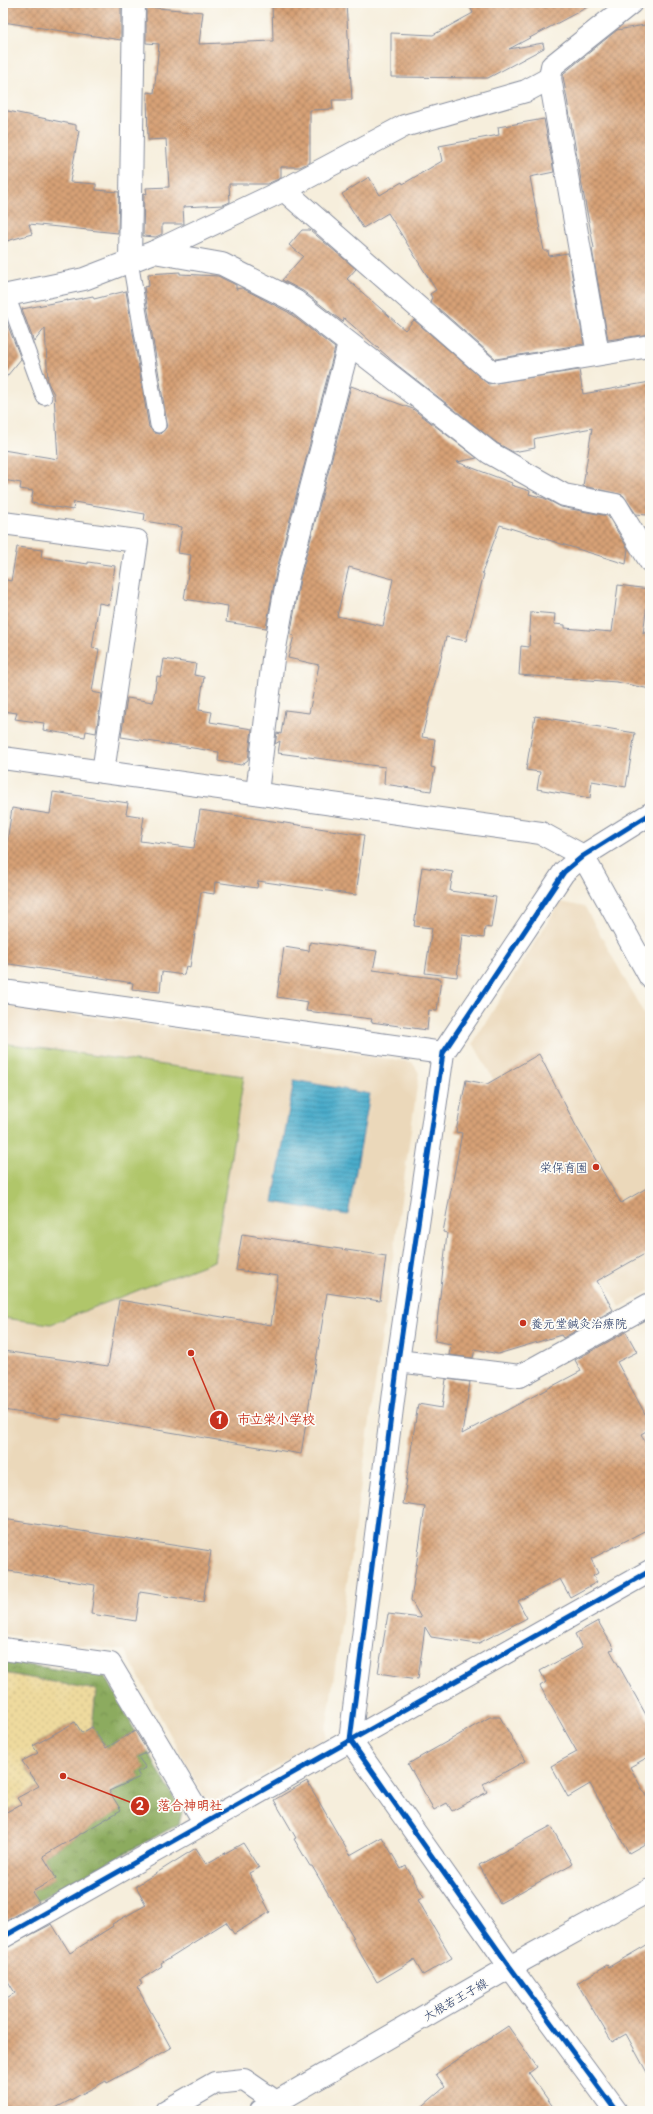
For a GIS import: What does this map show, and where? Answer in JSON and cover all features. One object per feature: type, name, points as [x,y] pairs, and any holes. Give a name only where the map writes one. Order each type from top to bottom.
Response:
[{"type":"street","points":[[130,261],[134,3]]},
{"type":"street","points":[[598,354],[550,78],[552,66],[631,3]]},
{"type":"street","points":[[5,295],[84,279],[154,252],[284,190],[404,126],[526,91],[550,78]]},
{"type":"street","points":[[284,190],[492,372],[650,346]]},
{"type":"street","points":[[154,252],[222,264],[295,301],[490,453],[564,495],[616,505],[648,552]]},
{"type":"street","points":[[257,793],[273,659],[288,576],[349,344]]},
{"type":"street","points":[[3,523],[136,541],[103,772]]},
{"type":"street","points":[[3,758],[541,833],[583,856],[650,977]]},
{"type":"street","points":[[616,2111],[510,1967],[350,1740],[398,1361],[442,1053],[564,872],[583,856],[650,814]]},
{"type":"street","points":[[3,991],[442,1053]]},
{"type":"street","points":[[398,1361],[520,1376],[650,1304]]},
{"type":"street","points":[[4,1935],[650,1571]]},
{"type":"street","points":[[3,1649],[110,1664],[205,1823]]},
{"type":"street","name":"大根若王子線","points":[[271,2108],[510,1967],[650,1890]]},
{"type":"street","points":[[166,2111],[215,2083],[244,2080],[271,2108]]},
{"type":"lane","points":[[130,261],[158,425]]},
{"type":"lane","points":[[5,295],[44,397]]},
{"type":"shaded area","name":"栄保育園","points":[[560,902],[585,907],[650,1025],[650,1290],[620,1307],[473,1043]]},
{"type":"shaded area","points":[[3,1005],[412,1062],[419,1073],[325,1739],[216,1801],[204,1797],[125,1651],[3,1634]]},
{"type":"green space","points":[[3,1043],[244,1076],[214,1261],[51,1324],[3,1318]]},
{"type":"green space","points":[[3,1661],[106,1677],[135,1731],[106,1748],[92,1727],[96,1690],[3,1673]]},
{"type":"green space","points":[[148,1752],[182,1812],[179,1824],[14,1913],[3,1909],[56,1878],[43,1856],[120,1810],[110,1793],[140,1777],[137,1772],[145,1768],[138,1757]]},
{"type":"sand","points":[[3,1673],[96,1690],[92,1727],[82,1733],[75,1722],[33,1746],[38,1753],[22,1761],[37,1784],[46,1778],[80,1833],[74,1838],[41,1785],[18,1798],[50,1852],[43,1856],[15,1807],[3,1814]]},
{"type":"water","points":[[294,1080],[370,1094],[348,1215],[273,1202]]},
{"type":"building","points":[[3,3],[121,4],[121,40],[3,22]]},
{"type":"building","points":[[272,3],[346,3],[352,100],[332,100],[333,109],[310,110],[310,162],[300,167],[281,167],[281,178],[267,184],[229,184],[230,202],[223,205],[183,207],[184,224],[162,224],[162,234],[156,237],[143,236],[144,193],[147,194],[146,188],[169,187],[166,139],[148,140],[147,92],[154,93],[159,44],[146,43],[146,7],[203,12],[199,44],[273,41]]},
{"type":"building","points":[[468,3],[595,3],[509,49],[543,43],[544,48],[488,78],[391,77],[391,33],[433,35],[473,13]]},
{"type":"building","points":[[650,24],[650,334],[608,340],[592,249],[594,248],[563,76],[564,73],[617,30]]},
{"type":"building","points":[[3,110],[76,125],[76,130],[79,131],[70,182],[96,184],[96,190],[119,192],[118,233],[29,224],[32,234],[3,242]]},
{"type":"building","points":[[544,119],[554,172],[530,177],[544,251],[548,251],[549,256],[568,253],[584,344],[496,359],[430,301],[432,298],[430,294],[436,290],[388,213],[363,228],[342,194],[369,177],[380,195],[402,182],[403,184],[442,161],[439,146],[499,135],[498,127]]},
{"type":"building","points":[[302,230],[310,230],[356,269],[347,279],[405,330],[414,320],[488,384],[579,370],[583,394],[650,382],[650,497],[647,515],[636,514],[623,495],[583,486],[592,428],[537,438],[534,439],[535,448],[513,452],[497,443],[396,364],[344,318],[343,322],[303,291],[282,280],[303,256],[289,245]]},
{"type":"building","points":[[180,272],[180,274],[218,276],[236,285],[236,289],[242,288],[288,312],[335,348],[276,573],[266,628],[226,622],[228,606],[184,599],[191,555],[178,553],[182,527],[144,521],[145,514],[74,502],[73,510],[31,503],[33,491],[20,489],[21,483],[3,480],[3,450],[58,459],[54,394],[48,383],[45,328],[34,342],[22,309],[93,296],[94,299],[126,291],[149,427],[155,433],[160,434],[166,428],[167,423],[144,287],[149,286],[148,274]]},
{"type":"building","points":[[3,313],[21,359],[3,381]]},
{"type":"building","points":[[351,386],[413,409],[477,458],[457,462],[512,483],[511,485],[530,491],[529,494],[544,498],[561,507],[608,516],[628,549],[626,564],[500,525],[482,573],[484,574],[466,641],[446,637],[422,737],[435,739],[431,767],[435,768],[431,791],[384,784],[385,767],[278,753],[280,741],[275,744],[277,733],[281,734],[285,710],[309,713],[319,665],[288,658],[294,636],[291,635],[291,631],[300,579]],"holes":[[[349,567],[393,579],[383,626],[337,616]]]},
{"type":"building","points":[[17,547],[42,550],[41,557],[88,564],[88,562],[115,566],[109,605],[99,603],[92,648],[99,649],[92,692],[102,694],[96,733],[86,731],[85,737],[43,730],[44,723],[15,719],[17,713],[3,711],[3,579],[11,581]]},
{"type":"building","points":[[618,585],[649,589],[643,634],[650,629],[650,689],[617,682],[519,675],[521,646],[529,647],[531,612],[555,614],[554,624],[565,625],[565,628],[612,632]]},
{"type":"building","points":[[164,659],[196,664],[194,675],[204,677],[199,710],[212,712],[210,722],[252,729],[248,760],[241,765],[218,761],[219,752],[121,737],[127,698],[153,702],[157,676],[161,677]]},
{"type":"building","points":[[535,716],[635,733],[626,787],[592,781],[590,798],[537,789],[540,772],[526,770]]},
{"type":"building","points":[[53,792],[128,803],[126,814],[144,817],[140,841],[194,848],[200,810],[364,835],[356,895],[258,881],[257,888],[215,882],[214,894],[201,892],[190,967],[186,966],[184,975],[162,972],[160,992],[132,989],[133,983],[3,963],[3,869],[12,808],[50,814]]},
{"type":"building","points":[[422,867],[453,872],[450,891],[496,897],[491,928],[485,927],[484,938],[462,935],[457,977],[425,973],[432,928],[414,926]]},
{"type":"building","points":[[310,942],[377,951],[373,970],[441,979],[437,1011],[429,1010],[427,1030],[371,1022],[372,1019],[306,1011],[308,1002],[277,997],[284,947],[309,951]]},
{"type":"building","points":[[539,1054],[576,1126],[621,1203],[650,1186],[650,1251],[597,1281],[613,1310],[563,1338],[561,1335],[498,1354],[475,1349],[473,1358],[449,1355],[451,1344],[435,1341],[447,1233],[443,1232],[462,1133],[456,1132],[466,1080],[487,1084]]},
{"type":"building","points":[[242,1234],[386,1256],[380,1301],[327,1293],[301,1454],[62,1414],[61,1419],[3,1410],[3,1351],[108,1366],[119,1300],[271,1325],[278,1276],[236,1270]]},
{"type":"building","points":[[626,1332],[637,1352],[617,1362],[650,1423],[650,1429],[641,1434],[650,1452],[650,1528],[591,1559],[598,1573],[593,1576],[597,1582],[570,1597],[560,1579],[518,1601],[527,1618],[477,1644],[431,1637],[425,1627],[418,1679],[378,1673],[388,1614],[421,1618],[411,1600],[425,1507],[403,1504],[418,1404],[442,1408],[446,1379],[470,1382],[462,1434],[581,1371],[575,1360]]},
{"type":"building","points":[[3,1519],[211,1551],[203,1602],[140,1592],[136,1621],[91,1614],[95,1585],[3,1570]]},
{"type":"building","points":[[598,1621],[614,1649],[610,1650],[650,1722],[650,1756],[630,1767],[650,1803],[650,1841],[629,1853],[590,1784],[568,1797],[551,1766],[577,1752],[540,1686],[546,1682],[540,1671],[582,1648],[575,1634]]},
{"type":"building","points":[[490,1717],[500,1717],[525,1761],[483,1784],[487,1792],[452,1811],[447,1803],[434,1810],[408,1764]]},
{"type":"building","points":[[75,1722],[82,1733],[92,1727],[106,1748],[135,1731],[148,1752],[138,1757],[146,1768],[137,1772],[140,1777],[109,1791],[121,1810],[43,1856],[56,1878],[32,1892],[39,1902],[3,1923],[3,1814],[21,1804],[17,1798],[39,1786],[22,1761],[38,1753],[33,1746]]},
{"type":"building","points":[[307,1781],[350,1855],[382,1837],[401,1869],[406,1866],[424,1897],[418,1900],[452,1958],[423,1975],[414,1960],[377,1982],[352,1939],[354,1938],[312,1866],[310,1866],[294,1839],[296,1838],[274,1800]]},
{"type":"building","points":[[551,1826],[572,1864],[500,1903],[479,1865]]},
{"type":"building","points":[[243,1843],[259,1868],[249,1873],[270,1912],[234,1934],[226,1922],[161,1963],[162,1966],[140,1980],[142,1984],[137,1987],[171,2048],[107,2083],[106,2081],[50,2111],[3,2111],[3,2000],[15,1993],[3,1973],[3,1949],[52,1924],[70,1953],[113,1926],[112,1924],[146,1905],[136,1886],[196,1848],[206,1864]]},
{"type":"building","points":[[650,1943],[650,2078],[626,2034],[612,2042],[577,1983],[607,1965],[609,1967]]},
{"type":"building","points":[[508,2026],[537,2067],[529,2073],[556,2111],[417,2111],[445,2087],[436,2074]]},
{"type":"cycle path","points":[[616,2111],[510,1967],[350,1740],[398,1361],[443,1053],[564,872],[583,856],[650,814]]},
{"type":"cycle path","points":[[3,1937],[650,1571]]},
{"type":"place","name":"栄保育園","points":[[596,1167]]},
{"type":"place","name":"養元堂鍼灸治療院","points":[[523,1323]]},
{"type":"place","name":"市立栄小学校","points":[[191,1353]]},
{"type":"place","name":"落合神明社","points":[[63,1776]]}]
